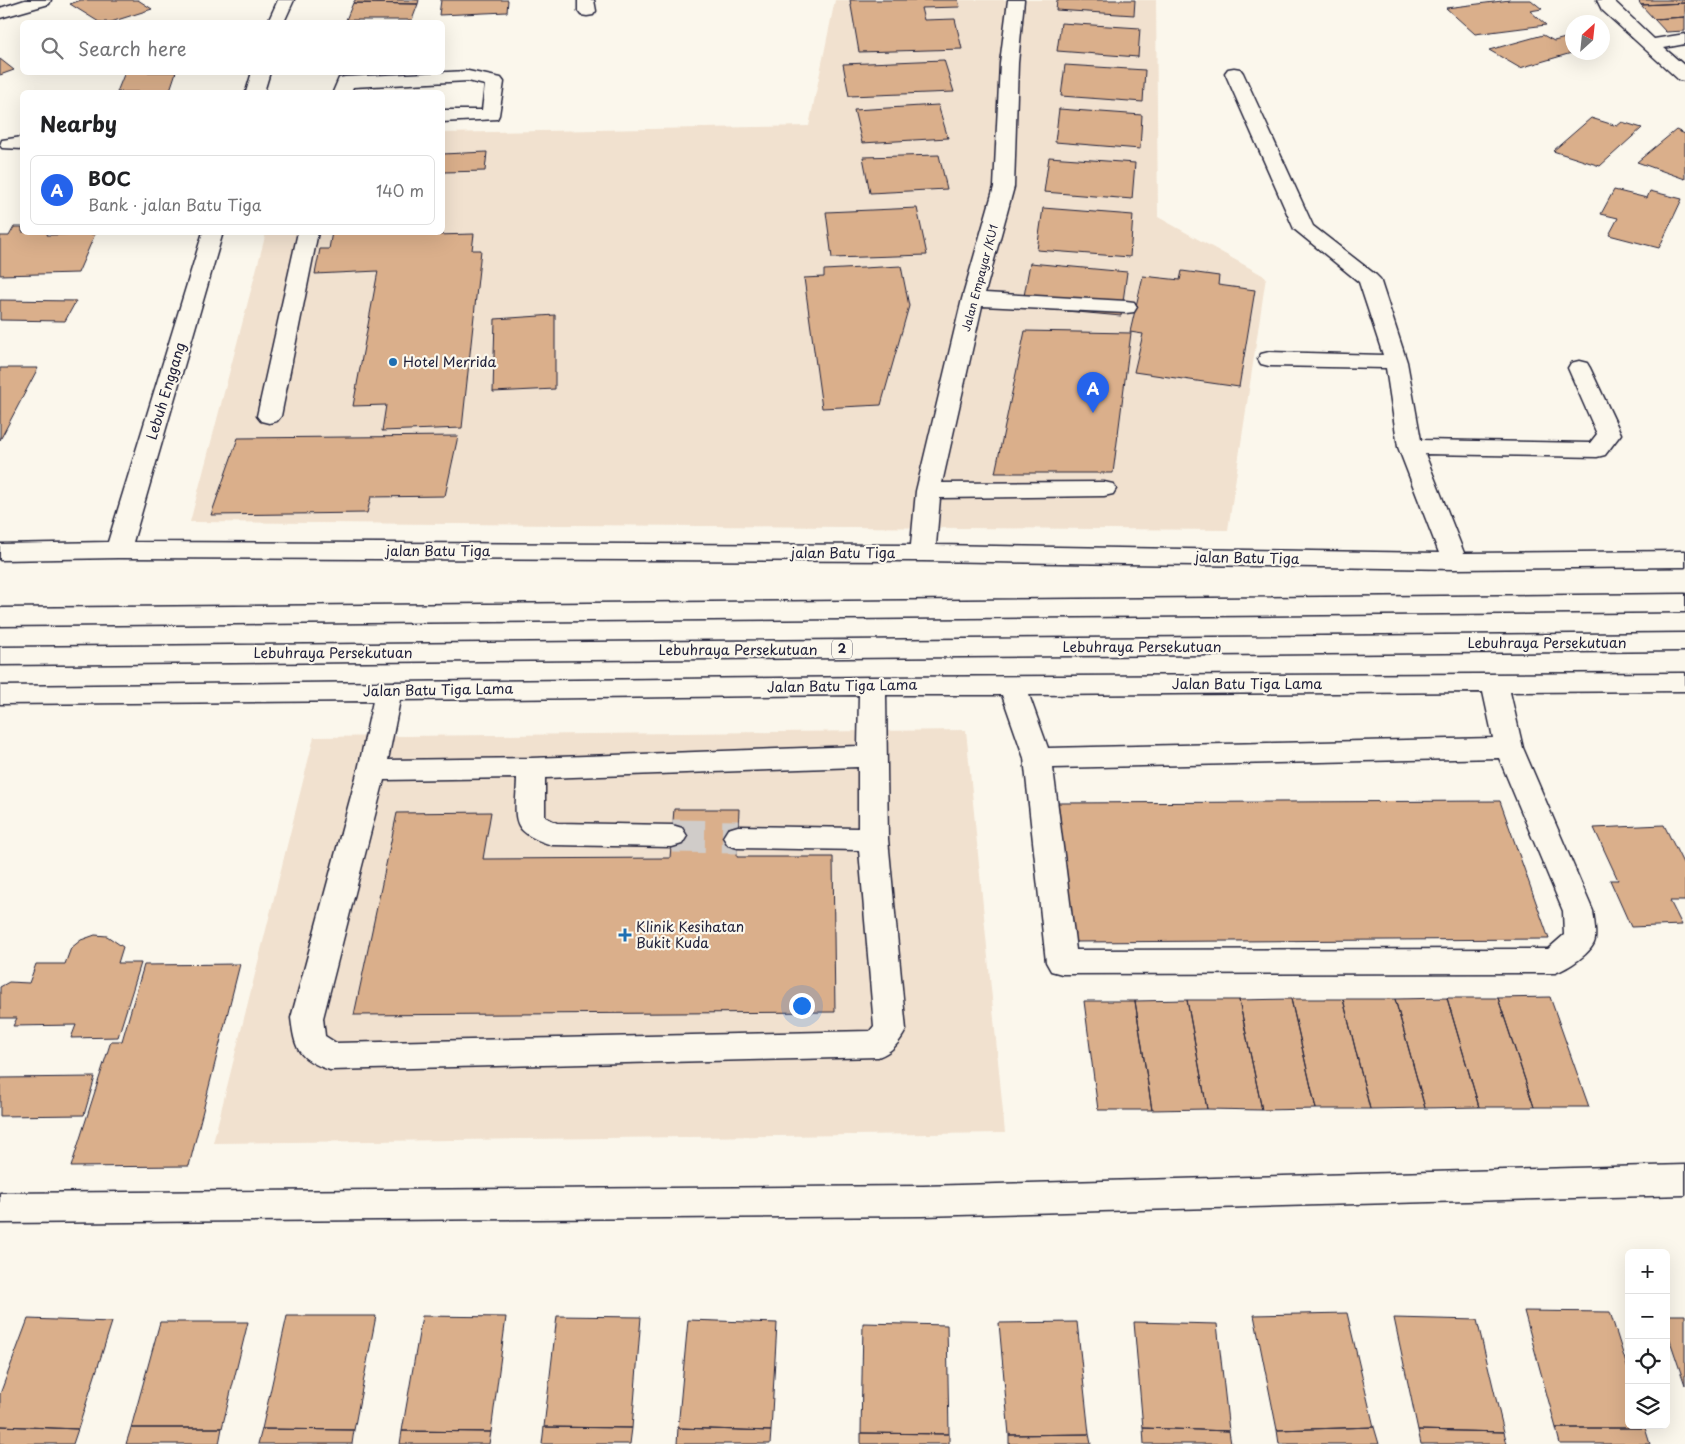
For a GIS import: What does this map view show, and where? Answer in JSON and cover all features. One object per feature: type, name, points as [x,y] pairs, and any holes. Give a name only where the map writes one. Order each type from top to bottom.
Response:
[{"type":"main road","points":[[0,14],[43,0]]},
{"type":"main road","points":[[277,20],[286,0]]},
{"type":"main road","name":"Jalan Empayar /KU1","points":[[923,553],[928,491],[973,299],[1004,187],[1009,63],[1016,0]]},
{"type":"main road","points":[[1605,0],[1608,6],[1649,45],[1685,76]]},
{"type":"main road","points":[[1649,45],[1685,39]]},
{"type":"main road","points":[[1234,73],[1304,229],[1369,279],[1396,362],[1410,447],[1455,560]]},
{"type":"main road","points":[[256,90],[260,75]]},
{"type":"main road","points":[[343,90],[345,82],[468,76],[495,82],[490,115],[445,116]]},
{"type":"main road","name":"Lebuh Enggang","points":[[118,550],[212,235]]},
{"type":"main road","points":[[269,416],[307,235]]},
{"type":"main road","points":[[973,299],[1126,307]]},
{"type":"main road","points":[[1269,359],[1396,362]]},
{"type":"main road","points":[[1410,447],[1597,450],[1609,434],[1579,368]]},
{"type":"main road","points":[[928,491],[1104,489]]},
{"type":"main road","name":"jalan Batu Tiga","points":[[0,552],[118,550],[923,553],[1455,560],[1685,559]]},
{"type":"main road","points":[[0,617],[1685,603]]},
{"type":"main road","name":"Lebuhraya Persekutuan","points":[[0,656],[1685,642]]},
{"type":"main road","name":"Jalan Batu Tiga Lama","points":[[0,694],[1012,685],[1685,682]]},
{"type":"main road","points":[[1012,685],[1038,758],[1062,962],[1555,962],[1580,940],[1578,911],[1509,748],[1494,683]]},
{"type":"main road","points":[[389,690],[372,770],[307,1018],[310,1043],[330,1057],[878,1044],[890,1030],[873,839],[872,686]]},
{"type":"main road","points":[[1038,758],[1509,748]]},
{"type":"main road","points":[[372,770],[531,768],[872,756]]},
{"type":"main road","points":[[531,768],[530,822],[552,834],[672,836]]},
{"type":"main road","points":[[738,837],[873,839]]},
{"type":"main road","points":[[0,1208],[924,1201],[1685,1180]]},
{"type":"shaded area","points":[[835,0],[1156,0],[1158,217],[1266,277],[1228,530],[190,522],[265,235],[445,235],[445,133],[809,126]]},
{"type":"shaded area","name":"Klinik Kesihatan Bukit Kuda","points":[[966,730],[1005,1133],[213,1143],[314,737]]},
{"type":"building","points":[[81,0],[138,0],[152,9],[117,20],[96,20],[70,4]]},
{"type":"building","points":[[355,0],[419,0],[418,4],[353,3]]},
{"type":"building","points":[[441,0],[508,0],[507,12],[439,15]]},
{"type":"building","points":[[850,0],[958,0],[960,7],[921,8],[924,20],[955,19],[962,49],[859,52]]},
{"type":"building","points":[[1057,0],[1135,0],[1134,15],[1056,10]]},
{"type":"building","points":[[1510,0],[1531,0],[1542,9],[1530,11],[1546,25],[1475,34],[1446,8]]},
{"type":"building","points":[[1638,0],[1685,0],[1685,3],[1641,5]]},
{"type":"building","points":[[353,3],[418,4],[412,20],[346,20]]},
{"type":"building","points":[[1685,3],[1685,17],[1654,19],[1641,5]]},
{"type":"building","points":[[1685,17],[1685,31],[1666,32],[1654,19]]},
{"type":"building","points":[[1061,23],[1140,28],[1138,57],[1057,51]]},
{"type":"building","points":[[1543,35],[1554,41],[1565,38],[1565,55],[1520,68],[1489,50]]},
{"type":"building","points":[[0,59],[14,70],[0,75]]},
{"type":"building","points":[[944,60],[954,92],[849,96],[843,64]]},
{"type":"building","points":[[1065,65],[1145,70],[1143,102],[1061,96]]},
{"type":"building","points":[[124,75],[175,75],[170,90],[118,90]]},
{"type":"building","points":[[938,105],[948,138],[862,143],[854,110]]},
{"type":"building","points":[[1059,109],[1142,115],[1140,149],[1055,142]]},
{"type":"building","points":[[1591,118],[1617,126],[1622,122],[1642,128],[1600,166],[1553,151]]},
{"type":"building","points":[[1676,130],[1685,134],[1685,179],[1637,162]]},
{"type":"building","points":[[487,152],[485,171],[445,172],[445,154]]},
{"type":"building","points":[[939,155],[947,189],[870,193],[863,157]]},
{"type":"building","points":[[1049,157],[1135,163],[1132,199],[1044,192]]},
{"type":"building","points":[[1614,190],[1647,198],[1650,191],[1682,199],[1659,248],[1609,235],[1618,218],[1601,214]]},
{"type":"building","points":[[917,208],[927,255],[832,258],[826,212]]},
{"type":"building","points":[[1043,208],[1133,215],[1130,257],[1037,250]]},
{"type":"building","points":[[14,227],[20,227],[20,235],[95,235],[78,273],[0,275],[0,236],[9,236]]},
{"type":"building","points":[[474,234],[472,250],[481,250],[462,428],[382,431],[386,405],[353,406],[378,271],[315,274],[320,249],[329,249],[331,235]]},
{"type":"building","points":[[1030,263],[1127,272],[1121,316],[1022,307]]},
{"type":"building","points":[[901,266],[909,306],[881,405],[822,408],[804,278],[824,277],[824,270]]},
{"type":"building","points":[[1182,271],[1219,276],[1218,285],[1255,290],[1239,387],[1134,372],[1143,334],[1130,332],[1143,276],[1180,280]]},
{"type":"building","points":[[0,300],[76,301],[65,321],[0,320]]},
{"type":"building","points":[[555,315],[555,389],[493,392],[495,319]]},
{"type":"building","points":[[1025,331],[1131,333],[1113,473],[995,473]]},
{"type":"building","points":[[0,368],[38,368],[0,440]]},
{"type":"building","points":[[458,436],[445,496],[371,497],[367,513],[211,515],[238,438]]},
{"type":"building","points":[[1500,801],[1549,939],[1075,942],[1058,803]]},
{"type":"building","points":[[674,809],[739,809],[737,857],[833,857],[835,1012],[354,1015],[397,813],[491,812],[483,859],[670,858]]},
{"type":"building","points":[[1664,825],[1685,867],[1685,901],[1670,901],[1682,925],[1631,927],[1610,880],[1618,880],[1594,828]]},
{"type":"building","points":[[95,935],[107,936],[123,947],[118,963],[141,963],[118,1037],[71,1038],[76,1025],[13,1026],[17,1018],[0,1018],[0,987],[9,982],[29,983],[36,964],[65,964],[71,948],[81,940]]},
{"type":"building","points":[[240,964],[189,1166],[71,1167],[111,1041],[122,1041],[144,965]]},
{"type":"building","points":[[1550,997],[1589,1107],[1534,1107],[1498,998]]},
{"type":"building","points":[[1447,998],[1498,998],[1534,1107],[1479,1107]]},
{"type":"building","points":[[1447,998],[1479,1107],[1425,1108],[1395,999]]},
{"type":"building","points":[[1291,999],[1343,999],[1370,1109],[1316,1109]]},
{"type":"building","points":[[1291,999],[1316,1109],[1262,1110],[1239,1000]]},
{"type":"building","points":[[1343,999],[1395,999],[1425,1108],[1370,1109]]},
{"type":"building","points":[[1187,1000],[1239,1000],[1262,1110],[1207,1109]]},
{"type":"building","points":[[1187,1000],[1207,1109],[1152,1110],[1135,1001]]},
{"type":"building","points":[[1084,1001],[1135,1001],[1152,1110],[1098,1110]]},
{"type":"building","points":[[95,1077],[84,1115],[0,1116],[0,1078]]},
{"type":"building","points":[[1524,1311],[1610,1312],[1625,1360],[1625,1428],[1556,1428]]},
{"type":"building","points":[[1347,1313],[1374,1427],[1277,1430],[1254,1315]]},
{"type":"building","points":[[1670,1315],[1685,1315],[1685,1385],[1670,1341]]},
{"type":"building","points":[[287,1316],[376,1316],[354,1430],[262,1429]]},
{"type":"building","points":[[422,1316],[506,1317],[491,1432],[402,1431]]},
{"type":"building","points":[[557,1316],[641,1317],[632,1428],[544,1427]]},
{"type":"building","points":[[1394,1318],[1477,1320],[1504,1432],[1418,1430]]},
{"type":"building","points":[[28,1319],[112,1322],[78,1429],[0,1426],[0,1394]]},
{"type":"building","points":[[688,1320],[777,1323],[771,1431],[678,1428]]},
{"type":"building","points":[[160,1322],[248,1322],[222,1428],[131,1428]]},
{"type":"building","points":[[1077,1322],[1089,1434],[1009,1435],[999,1323]]},
{"type":"building","points":[[1134,1322],[1217,1324],[1229,1431],[1143,1428]]},
{"type":"building","points":[[863,1323],[947,1325],[949,1434],[861,1433]]},
{"type":"building","points":[[0,1426],[78,1429],[73,1444],[0,1444]]},
{"type":"building","points":[[544,1427],[632,1428],[630,1444],[542,1444]]},
{"type":"building","points":[[1374,1427],[1379,1444],[1279,1444],[1277,1430]]},
{"type":"building","points":[[131,1428],[222,1428],[219,1444],[126,1444]]},
{"type":"building","points":[[678,1428],[771,1431],[770,1444],[677,1444]]},
{"type":"building","points":[[1143,1428],[1229,1431],[1231,1444],[1144,1444]]},
{"type":"building","points":[[1556,1428],[1645,1429],[1650,1444],[1560,1444]]},
{"type":"building","points":[[262,1429],[354,1430],[352,1444],[258,1444]]},
{"type":"building","points":[[1418,1430],[1504,1432],[1507,1444],[1421,1444]]},
{"type":"building","points":[[402,1431],[491,1432],[489,1444],[400,1444]]},
{"type":"building","points":[[861,1433],[949,1434],[949,1444],[861,1444]]},
{"type":"building","points":[[1089,1434],[1091,1444],[1009,1444],[1009,1435]]},
{"type":"tunnel","points":[[672,836],[738,837]]},
{"type":"place","name":"Hotel Merrida","points":[[393,362]]},
{"type":"place","name":"BOC","points":[[1093,413]]},
{"type":"place","name":"Klinik Kesihatan Bukit Kuda","points":[[625,935]]}]
